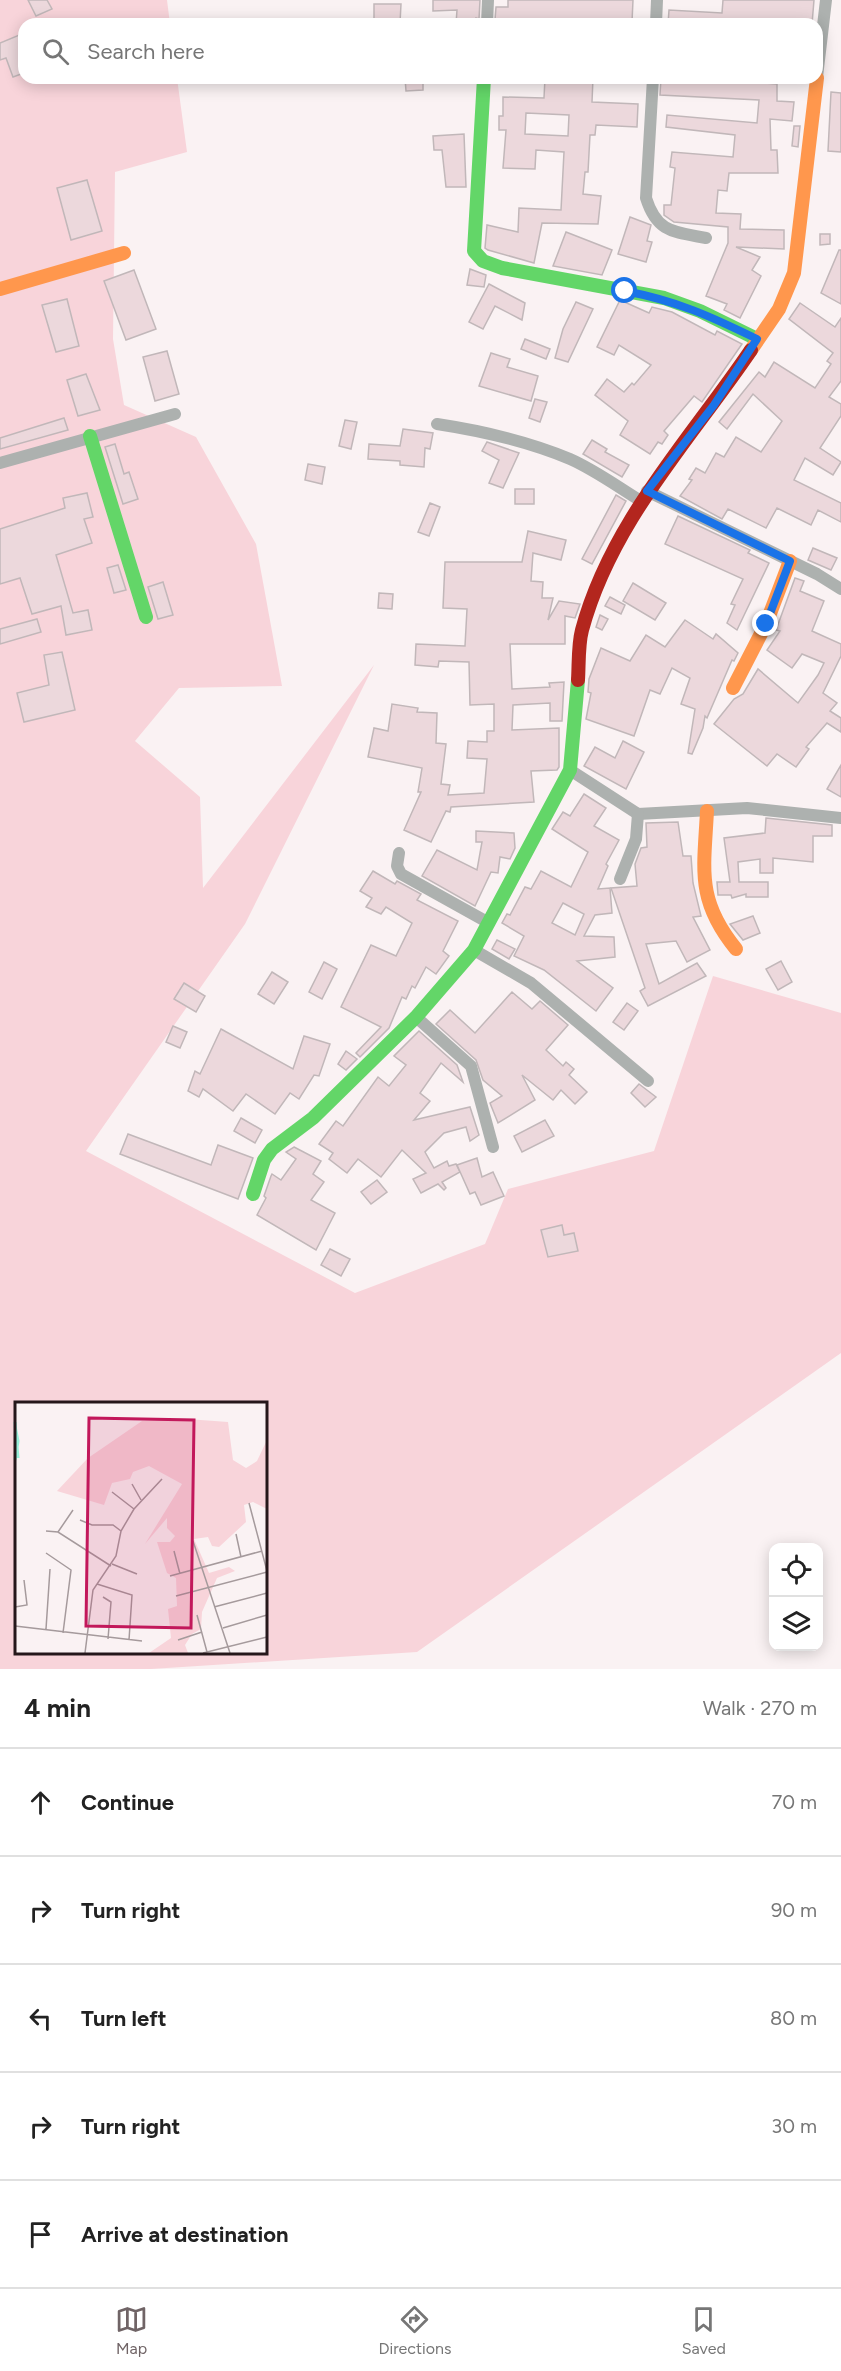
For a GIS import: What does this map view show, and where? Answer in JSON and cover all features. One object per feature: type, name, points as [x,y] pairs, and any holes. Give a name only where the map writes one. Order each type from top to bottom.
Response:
[{"type":"street","points":[[487,18],[488,0]]},
{"type":"street","points":[[656,18],[657,0]]},
{"type":"street","points":[[823,26],[826,0]]},
{"type":"street","points":[[484,84],[474,250],[478,258],[493,265],[553,279],[664,298],[696,309],[757,339]]},
{"type":"street","points":[[653,84],[646,198],[650,211],[660,226],[671,231],[706,238]]},
{"type":"street","points":[[253,1194],[264,1160],[272,1149],[313,1118],[416,1017],[474,950],[570,770],[582,632],[606,565],[644,496],[714,405],[779,309],[794,273],[816,84]]},
{"type":"street","points":[[0,289],[124,253]]},
{"type":"street","points":[[0,463],[175,414]]},
{"type":"street","points":[[437,424],[481,431],[525,442],[572,460],[644,496],[790,561],[841,589]]},
{"type":"street","points":[[90,436],[146,617]]},
{"type":"street","points":[[733,688],[766,624],[790,561]]},
{"type":"street","points":[[570,770],[638,814],[747,808],[841,818]]},
{"type":"street","points":[[707,811],[706,873],[710,906],[713,918],[736,949]]},
{"type":"street","points":[[620,879],[636,839],[638,814]]},
{"type":"street","points":[[399,853],[397,866],[401,874],[489,923]]},
{"type":"street","points":[[474,950],[531,983],[648,1081]]},
{"type":"street","points":[[416,1017],[471,1066],[493,1147]]},
{"type":"shaded area","points":[[0,0],[167,0],[169,18],[18,18],[18,84],[178,84],[187,152],[115,172],[113,339],[124,405],[196,437],[256,544],[282,686],[179,688],[135,741],[200,797],[203,888],[374,665],[245,924],[86,1151],[355,1293],[485,1244],[508,1189],[654,1151],[713,976],[841,1013],[841,1353],[417,1652],[151,1669],[0,1669]]},
{"type":"building","points":[[28,0],[47,0],[52,9],[36,16]]},
{"type":"building","points":[[433,0],[480,0],[479,18],[456,18],[457,10],[433,11]]},
{"type":"building","points":[[508,0],[633,0],[632,18],[495,18],[496,7],[508,7]]},
{"type":"building","points":[[723,0],[814,0],[812,18],[668,18],[669,10],[722,13]]},
{"type":"building","points":[[374,4],[401,4],[400,18],[374,18]]},
{"type":"building","points":[[18,36],[18,75],[13,77],[6,58],[0,60],[0,43]]},
{"type":"building","points":[[405,84],[423,84],[423,90],[406,91]]},
{"type":"building","points":[[545,84],[593,84],[592,102],[638,104],[637,127],[596,125],[595,135],[590,135],[588,172],[585,172],[583,194],[601,196],[598,224],[542,223],[534,263],[485,248],[487,225],[518,232],[519,208],[561,210],[564,152],[536,150],[535,169],[503,168],[506,130],[499,130],[499,116],[503,116],[503,97],[544,98]],"holes":[[[526,113],[569,115],[568,136],[525,134]]]},
{"type":"building","points":[[661,84],[777,84],[777,101],[794,102],[792,121],[770,119],[771,150],[777,150],[778,173],[729,173],[727,191],[718,190],[716,213],[741,214],[740,229],[784,230],[784,249],[736,247],[760,257],[752,270],[761,276],[740,318],[724,310],[727,304],[706,296],[728,243],[728,227],[674,222],[664,215],[664,205],[671,205],[675,168],[670,167],[672,152],[733,157],[735,135],[666,127],[667,115],[757,123],[759,100],[660,95]]},
{"type":"building","points":[[831,92],[841,93],[841,152],[828,151]]},
{"type":"building","points":[[794,126],[800,126],[798,147],[792,146]]},
{"type":"building","points":[[464,134],[466,187],[446,187],[442,150],[434,150],[433,136]]},
{"type":"building","points":[[87,180],[102,231],[71,240],[57,188]]},
{"type":"building","points":[[630,217],[651,225],[647,241],[652,242],[646,262],[618,254]]},
{"type":"building","points":[[566,232],[612,250],[602,275],[553,266]]},
{"type":"building","points":[[820,234],[830,234],[830,244],[820,245]]},
{"type":"building","points":[[839,250],[841,250],[841,304],[821,293]]},
{"type":"building","points":[[470,269],[486,275],[484,287],[467,285]]},
{"type":"building","points":[[134,270],[156,329],[126,340],[104,281]]},
{"type":"building","points":[[489,284],[525,303],[522,320],[495,306],[483,329],[469,322]]},
{"type":"building","points":[[67,299],[79,346],[56,352],[42,305]]},
{"type":"building","points":[[620,300],[649,313],[652,307],[672,312],[715,335],[717,331],[742,344],[702,402],[694,396],[664,431],[668,435],[662,444],[658,442],[650,454],[620,435],[628,421],[595,395],[607,379],[624,392],[632,383],[634,385],[651,365],[619,345],[614,355],[597,347]]},
{"type":"building","points":[[576,302],[593,309],[568,362],[555,358],[563,329]]},
{"type":"building","points":[[800,303],[835,327],[841,318],[841,381],[829,397],[841,404],[841,416],[820,448],[841,462],[833,475],[805,458],[794,480],[841,503],[841,522],[818,510],[811,525],[777,508],[766,528],[728,509],[722,519],[680,496],[692,480],[689,479],[696,468],[705,473],[716,453],[724,457],[736,437],[761,452],[782,421],[753,394],[727,429],[719,422],[759,372],[765,377],[774,362],[815,388],[831,364],[827,361],[833,353],[789,319]]},
{"type":"building","points":[[525,339],[550,349],[546,359],[521,349]]},
{"type":"building","points":[[167,351],[179,394],[155,401],[143,357]]},
{"type":"building","points":[[491,353],[510,359],[507,367],[538,376],[531,401],[479,386]]},
{"type":"building","points":[[86,374],[100,410],[78,416],[67,380]]},
{"type":"building","points":[[535,399],[547,402],[540,422],[529,418]]},
{"type":"building","points":[[64,418],[68,430],[0,449],[0,438]]},
{"type":"building","points":[[345,420],[357,422],[351,449],[339,446]]},
{"type":"building","points":[[403,429],[433,433],[430,449],[425,448],[424,467],[400,465],[400,461],[368,459],[369,444],[400,446]]},
{"type":"building","points":[[592,440],[607,449],[605,452],[629,465],[622,477],[583,454]]},
{"type":"building","points":[[487,442],[519,453],[503,488],[489,483],[499,460],[482,451]]},
{"type":"building","points":[[115,444],[124,474],[129,472],[138,499],[123,504],[105,447]]},
{"type":"building","points":[[308,464],[325,467],[322,484],[305,480]]},
{"type":"building","points":[[515,489],[534,489],[534,504],[515,504]]},
{"type":"building","points":[[87,493],[93,517],[84,519],[92,543],[56,555],[73,613],[88,610],[92,630],[66,635],[61,606],[32,614],[20,578],[0,584],[0,529],[65,508],[63,498]]},
{"type":"building","points":[[616,495],[626,501],[592,564],[582,559]]},
{"type":"building","points":[[430,503],[440,507],[429,536],[418,532]]},
{"type":"building","points":[[678,516],[750,550],[748,553],[769,563],[737,630],[727,623],[735,605],[731,604],[743,579],[665,544]]},
{"type":"building","points":[[528,531],[566,540],[561,560],[533,553],[531,581],[543,582],[542,598],[553,598],[548,620],[559,601],[580,604],[575,618],[565,616],[565,644],[510,644],[512,689],[550,687],[549,683],[564,682],[562,721],[550,721],[550,703],[513,705],[512,730],[559,728],[559,767],[557,770],[531,771],[534,802],[451,807],[450,812],[446,811],[431,842],[404,830],[421,792],[418,792],[422,768],[368,757],[374,728],[388,731],[392,704],[418,708],[417,712],[437,713],[436,743],[446,744],[441,784],[450,785],[448,795],[484,793],[487,759],[467,758],[468,741],[487,742],[487,731],[494,731],[494,704],[470,705],[469,662],[439,661],[438,667],[415,665],[416,644],[465,646],[467,609],[443,608],[445,562],[522,562]]},
{"type":"building","points":[[813,548],[837,558],[831,570],[808,560]]},
{"type":"building","points":[[118,565],[126,590],[114,593],[107,568]]},
{"type":"building","points":[[795,578],[804,581],[800,591],[824,601],[812,631],[841,644],[841,656],[823,693],[837,703],[830,711],[841,718],[841,732],[827,723],[806,747],[809,749],[796,767],[777,754],[767,766],[714,724],[734,699],[743,694],[758,669],[798,703],[818,675],[824,663],[802,654],[792,668],[767,650],[780,631],[776,630]]},
{"type":"building","points":[[163,582],[173,615],[158,619],[148,587]]},
{"type":"building","points":[[633,583],[666,603],[655,620],[623,601]]},
{"type":"building","points":[[379,593],[393,594],[392,609],[378,608]]},
{"type":"building","points":[[610,597],[625,605],[621,614],[605,606]]},
{"type":"building","points":[[600,615],[608,619],[602,630],[596,627]]},
{"type":"building","points":[[37,619],[41,632],[0,644],[0,629]]},
{"type":"building","points":[[685,620],[713,639],[716,634],[738,653],[734,661],[732,660],[707,718],[705,716],[703,728],[692,754],[688,753],[695,709],[681,704],[690,678],[672,668],[660,694],[650,690],[634,736],[586,719],[591,693],[588,692],[589,679],[601,648],[630,661],[646,635],[665,647]]},
{"type":"building","points":[[62,652],[75,710],[24,722],[17,693],[49,685],[44,655]]},
{"type":"building","points":[[623,741],[644,752],[626,789],[584,766],[595,747],[615,758]]},
{"type":"building","points":[[841,765],[841,797],[827,789]]},
{"type":"building","points":[[584,794],[606,808],[594,826],[619,840],[606,864],[608,866],[598,889],[610,888],[612,913],[595,915],[584,936],[614,937],[615,957],[577,961],[613,988],[596,1011],[544,970],[514,956],[524,936],[502,923],[507,914],[510,915],[525,887],[531,889],[541,871],[571,887],[588,852],[552,829],[563,812],[570,816]],"holes":[[[563,903],[584,914],[575,935],[552,923]]]},
{"type":"building","points":[[766,818],[832,825],[832,836],[813,836],[813,862],[773,858],[773,873],[760,873],[760,859],[738,862],[739,882],[768,882],[768,897],[746,897],[746,894],[732,898],[731,895],[718,895],[717,882],[730,882],[724,838],[765,833]]},
{"type":"building","points":[[678,822],[683,856],[691,856],[693,883],[701,916],[693,917],[710,950],[687,962],[676,941],[646,944],[659,984],[697,963],[706,976],[648,1006],[640,991],[645,988],[611,888],[637,886],[635,864],[641,848],[647,847],[646,823]]},
{"type":"building","points":[[476,831],[514,833],[515,848],[510,859],[500,857],[498,873],[491,872],[475,906],[422,876],[437,850],[477,870],[482,842],[476,842]]},
{"type":"building","points":[[373,871],[395,884],[397,881],[421,894],[417,900],[458,921],[443,951],[449,956],[436,974],[426,967],[415,988],[412,986],[406,999],[402,997],[389,1028],[360,1057],[356,1053],[381,1027],[341,1007],[371,945],[396,956],[412,923],[386,907],[381,914],[366,907],[372,898],[360,891]]},
{"type":"building","points":[[753,916],[760,933],[743,940],[730,924]]},
{"type":"building","points":[[497,940],[515,949],[509,959],[492,949]]},
{"type":"building","points":[[781,961],[792,982],[778,990],[766,969]]},
{"type":"building","points":[[324,962],[337,969],[322,999],[309,992]]},
{"type":"building","points":[[272,972],[288,982],[274,1004],[258,994]]},
{"type":"building","points":[[184,983],[205,996],[196,1012],[174,999]]},
{"type":"building","points":[[512,992],[532,1009],[540,1001],[568,1025],[546,1050],[563,1066],[566,1062],[574,1069],[569,1075],[587,1092],[575,1104],[561,1090],[553,1100],[522,1075],[535,1100],[498,1123],[490,1103],[502,1096],[483,1080],[476,1060],[436,1024],[450,1010],[475,1033]]},
{"type":"building","points":[[627,1003],[638,1011],[624,1030],[613,1022]]},
{"type":"building","points":[[173,1026],[187,1032],[180,1048],[166,1042]]},
{"type":"building","points":[[221,1029],[293,1069],[304,1036],[330,1044],[319,1076],[314,1075],[299,1099],[290,1093],[275,1114],[246,1094],[233,1111],[203,1089],[199,1097],[188,1091],[195,1071],[200,1074]]},
{"type":"building","points":[[419,1031],[457,1065],[463,1082],[441,1063],[420,1093],[430,1101],[414,1120],[470,1107],[479,1135],[470,1141],[466,1127],[444,1133],[425,1152],[434,1168],[447,1161],[449,1166],[456,1164],[460,1172],[442,1182],[446,1188],[444,1190],[438,1184],[421,1193],[413,1179],[426,1173],[402,1150],[381,1177],[358,1159],[347,1173],[329,1159],[333,1153],[319,1144],[336,1121],[343,1126],[378,1077],[389,1086],[406,1065],[394,1056]]},
{"type":"building","points":[[346,1051],[357,1059],[346,1070],[338,1064]]},
{"type":"building","points":[[639,1084],[656,1097],[645,1107],[631,1093]]},
{"type":"building","points":[[241,1118],[262,1130],[255,1143],[234,1131]]},
{"type":"building","points":[[545,1120],[554,1136],[522,1152],[514,1136]]},
{"type":"building","points":[[128,1134],[211,1165],[218,1145],[253,1158],[238,1199],[120,1154]]},
{"type":"building","points":[[294,1147],[321,1161],[313,1174],[324,1182],[311,1200],[335,1213],[316,1250],[257,1215],[266,1198],[264,1196],[272,1174],[281,1180],[296,1159],[286,1152]]},
{"type":"building","points":[[477,1158],[482,1177],[493,1172],[504,1196],[481,1205],[475,1192],[470,1194],[457,1165]]},
{"type":"building","points":[[377,1180],[387,1192],[371,1204],[361,1192]]},
{"type":"building","points":[[562,1225],[564,1235],[574,1233],[578,1251],[548,1257],[541,1230]]},
{"type":"building","points":[[330,1249],[350,1259],[341,1276],[321,1265]]},
{"type":"traffic: fast","points":[[484,84],[474,251],[483,261],[502,268],[664,298],[700,311],[757,339]]},
{"type":"traffic: fast","points":[[90,436],[146,617]]},
{"type":"traffic: fast","points":[[253,1194],[264,1160],[272,1149],[313,1118],[416,1017],[474,950],[570,770],[578,680]]},
{"type":"traffic: slow","points":[[751,350],[779,309],[794,273],[816,84]]},
{"type":"traffic: slow","points":[[0,289],[124,253]]},
{"type":"traffic: slow","points":[[733,688],[766,624],[790,561]]},
{"type":"traffic: slow","points":[[707,811],[704,868],[708,899],[714,915],[736,949]]},
{"type":"traffic: jam","points":[[578,680],[582,630],[595,591],[612,553],[654,483],[751,350]]},
{"type":"route","points":[[625,291],[664,298],[696,309],[757,339],[714,405],[647,491],[790,561],[766,624]]}]
